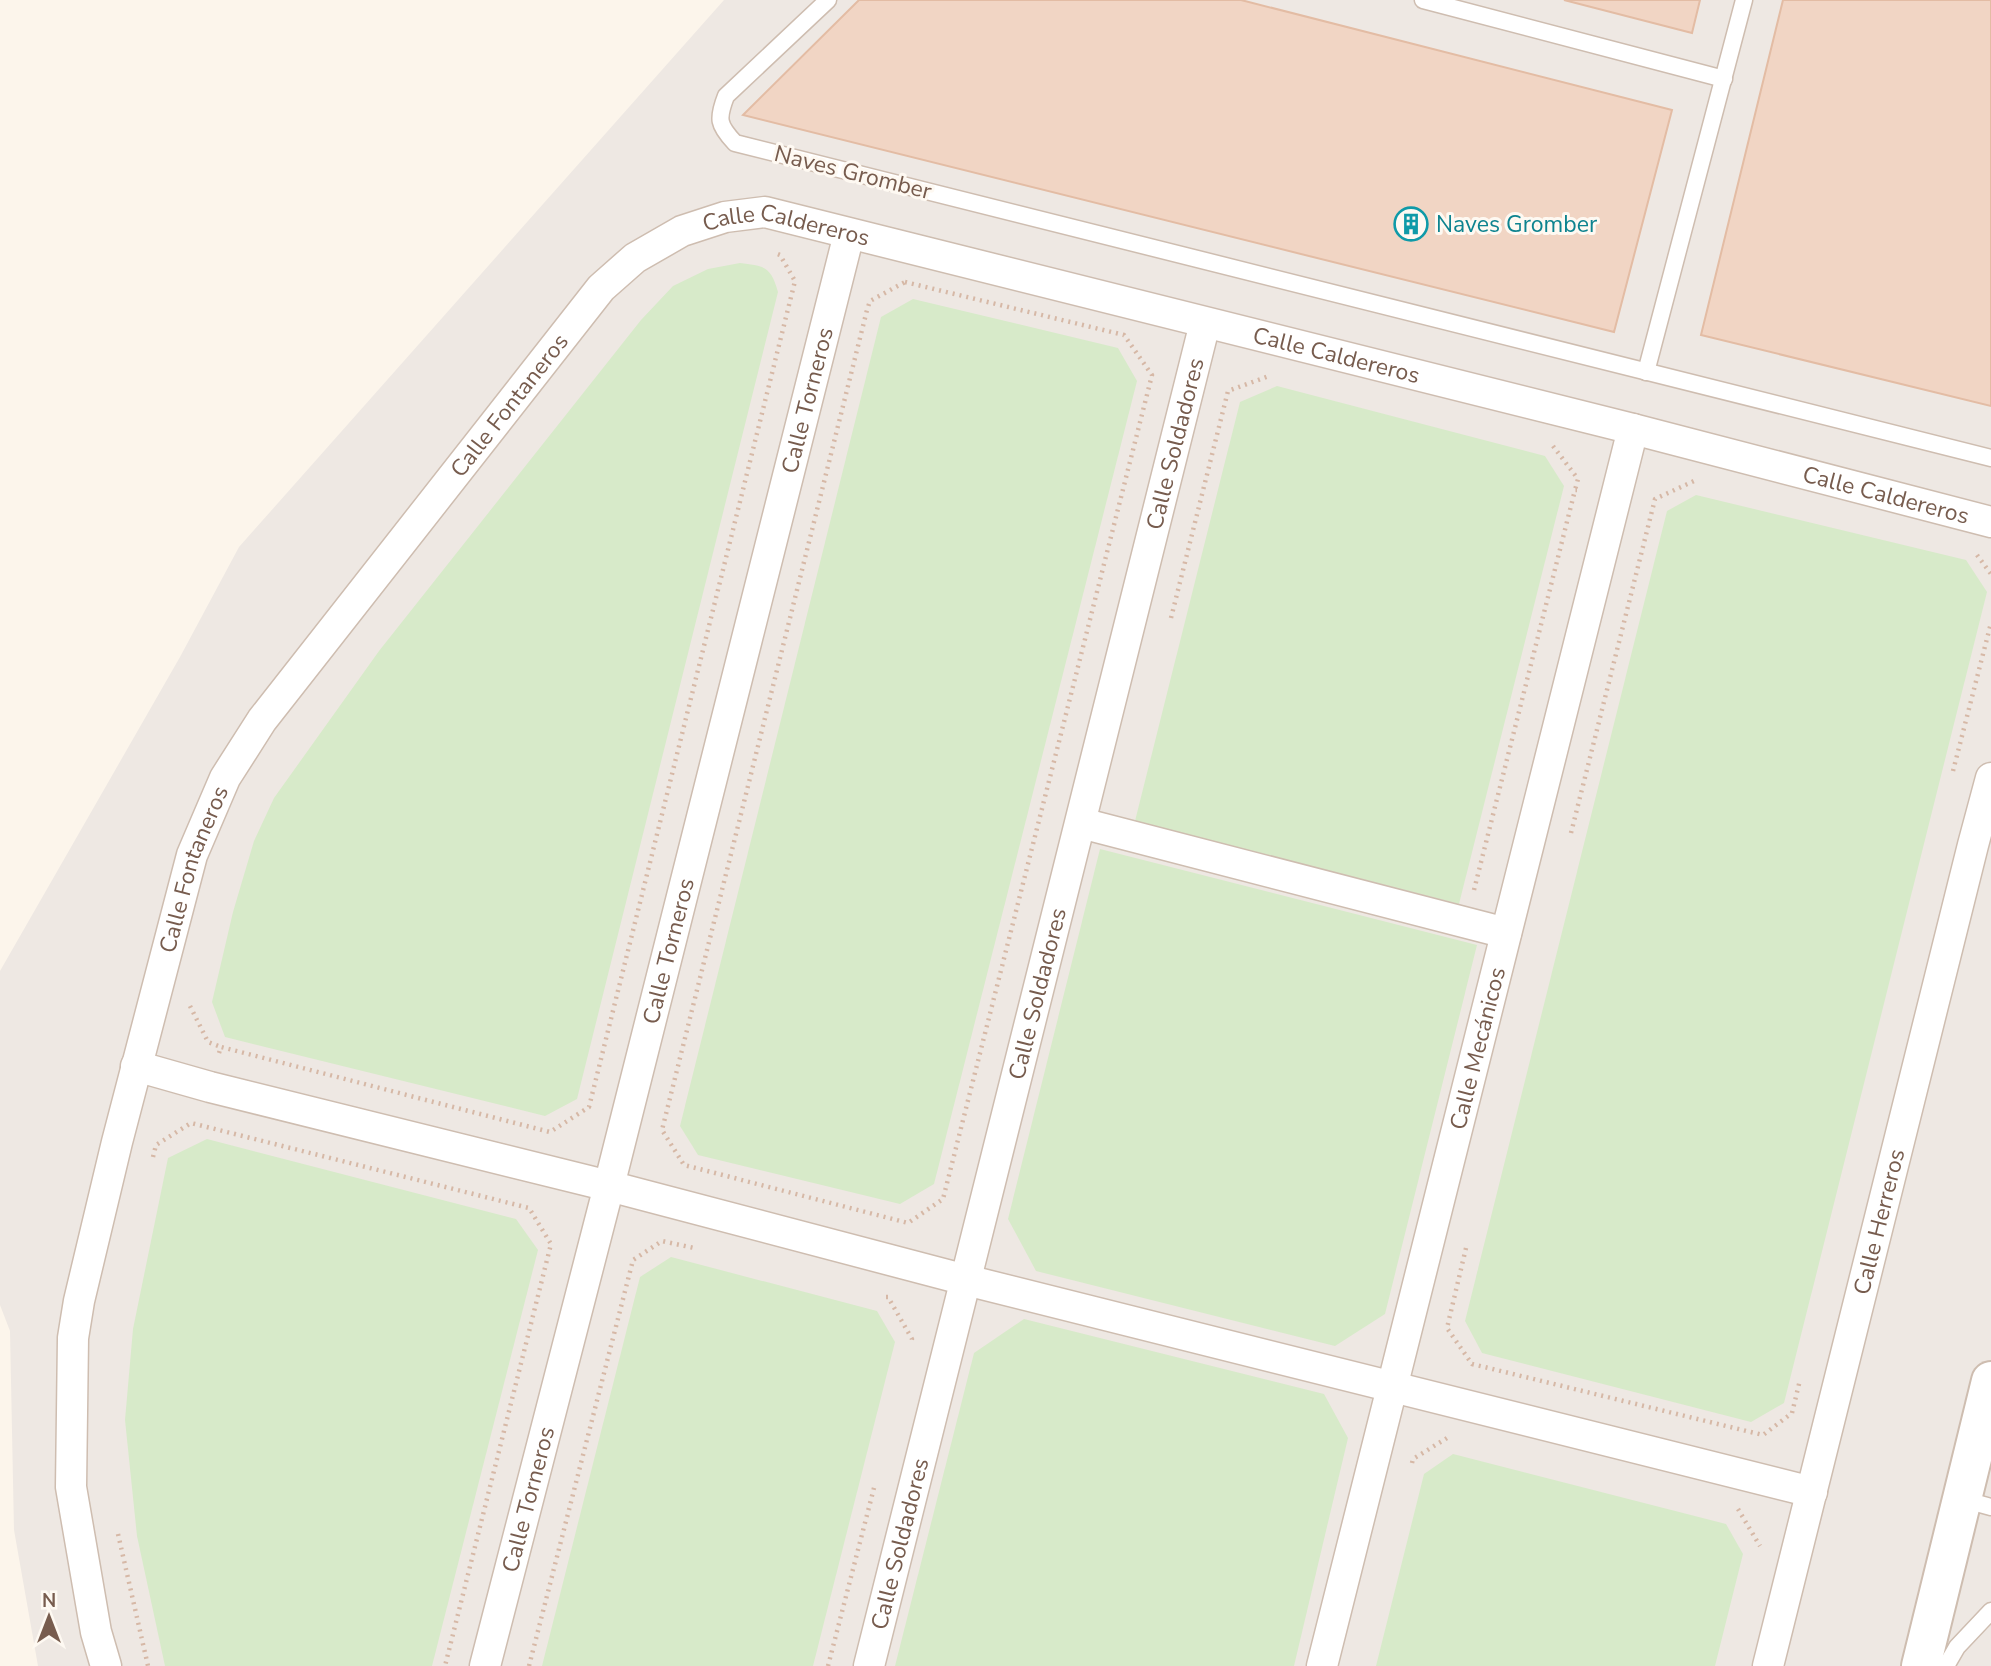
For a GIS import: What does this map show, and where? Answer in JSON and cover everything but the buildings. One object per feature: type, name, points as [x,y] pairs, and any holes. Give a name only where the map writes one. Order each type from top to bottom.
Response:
[{"type":"street","name":"Calle Caldereros","points":[[682,231],[725,217],[765,212],[1633,429],[1991,522]]},
{"type":"street","name":"Calle Fontaneros","points":[[106,1666],[96,1632],[71,1487],[73,1338],[79,1301],[136,1066],[192,855],[225,778],[262,720],[601,288],[635,258],[682,231]]},
{"type":"street","name":"Calle Torneros","points":[[485,1666],[849,234]]},
{"type":"street","name":"Calle Soldadores","points":[[869,1666],[1205,323]]},
{"type":"street","name":"Calle Mecánicos","points":[[1322,1666],[1633,429]]},
{"type":"street","name":"Calle Herreros","points":[[1768,1666],[1991,778]]},
{"type":"street","points":[[1081,823],[1506,933]]},
{"type":"street","points":[[136,1066],[966,1280],[1812,1492]]},
{"type":"street","points":[[1921,1666],[1977,1503],[1991,1381]]},
{"type":"lane","name":"Naves Gromber","points":[[828,0],[726,96],[720,111],[722,129],[735,143],[1991,458]]},
{"type":"lane","points":[[1423,0],[1724,79]]},
{"type":"lane","points":[[1646,372],[1744,0]]},
{"type":"lane","points":[[1946,1666],[1957,1647],[1991,1611]]},
{"type":"path","points":[[193,995],[190,1008],[208,1042],[221,1047],[550,1132],[589,1107],[795,281],[780,255],[770,251]]},
{"type":"path","points":[[905,282],[1124,335],[1152,375],[943,1199],[908,1223],[684,1165],[662,1130],[867,310],[870,301],[905,282]]},
{"type":"path","points":[[1168,628],[1228,391],[1278,372]]},
{"type":"path","points":[[1550,442],[1578,479],[1575,490]]},
{"type":"path","points":[[1569,841],[1655,499],[1698,478]]},
{"type":"path","points":[[1970,549],[1991,574]]},
{"type":"path","points":[[1951,783],[1991,623]]},
{"type":"path","points":[[200,1125],[221,1047]]},
{"type":"path","points":[[151,1164],[156,1144],[191,1123],[528,1208],[551,1244],[445,1666]]},
{"type":"path","points":[[1469,1240],[1447,1328],[1472,1364],[1763,1435],[1792,1413],[1802,1373]]},
{"type":"path","points":[[529,1666],[633,1260],[662,1241],[696,1249]]},
{"type":"path","points":[[876,1294],[888,1297],[912,1339],[911,1344]]},
{"type":"path","points":[[1410,1470],[1413,1459],[1447,1438]]},
{"type":"path","points":[[828,1666],[877,1478]]},
{"type":"path","points":[[1731,1507],[1737,1508],[1761,1548],[1760,1555]]},
{"type":"path","points":[[116,1527],[148,1666]]},
{"type":"shaded area","points":[[724,0],[1991,0],[1991,1666],[38,1666],[14,1530],[10,1331],[0,1305],[0,971],[180,657],[239,547]]},
{"type":"green space","points":[[740,263],[755,265],[769,272],[778,292],[577,1099],[545,1116],[225,1037],[212,1002],[233,912],[254,841],[274,798],[379,651],[641,320],[673,286],[708,269]]},
{"type":"green space","points":[[913,299],[1118,348],[1137,381],[934,1184],[900,1204],[698,1155],[680,1126],[881,317]]},
{"type":"green space","points":[[1277,386],[1545,456],[1564,486],[1459,904],[1135,821],[1240,402]]},
{"type":"green space","points":[[1696,495],[1966,560],[1987,592],[1784,1403],[1751,1422],[1482,1353],[1465,1321],[1667,511]]},
{"type":"green space","points":[[1100,849],[1477,945],[1385,1314],[1335,1346],[1036,1271],[1008,1219]]},
{"type":"green space","points":[[207,1139],[516,1219],[538,1250],[432,1666],[165,1666],[137,1536],[125,1420],[133,1329],[168,1158]]},
{"type":"green space","points":[[671,1257],[877,1311],[895,1342],[813,1666],[542,1666],[640,1277]]},
{"type":"green space","points":[[1024,1319],[1324,1394],[1348,1438],[1294,1666],[895,1666],[974,1353]]},
{"type":"green space","points":[[1453,1454],[1726,1524],[1743,1554],[1715,1666],[1376,1666],[1424,1474]]},
{"type":"place","name":"Naves Gromber","points":[[1411,224]]}]
